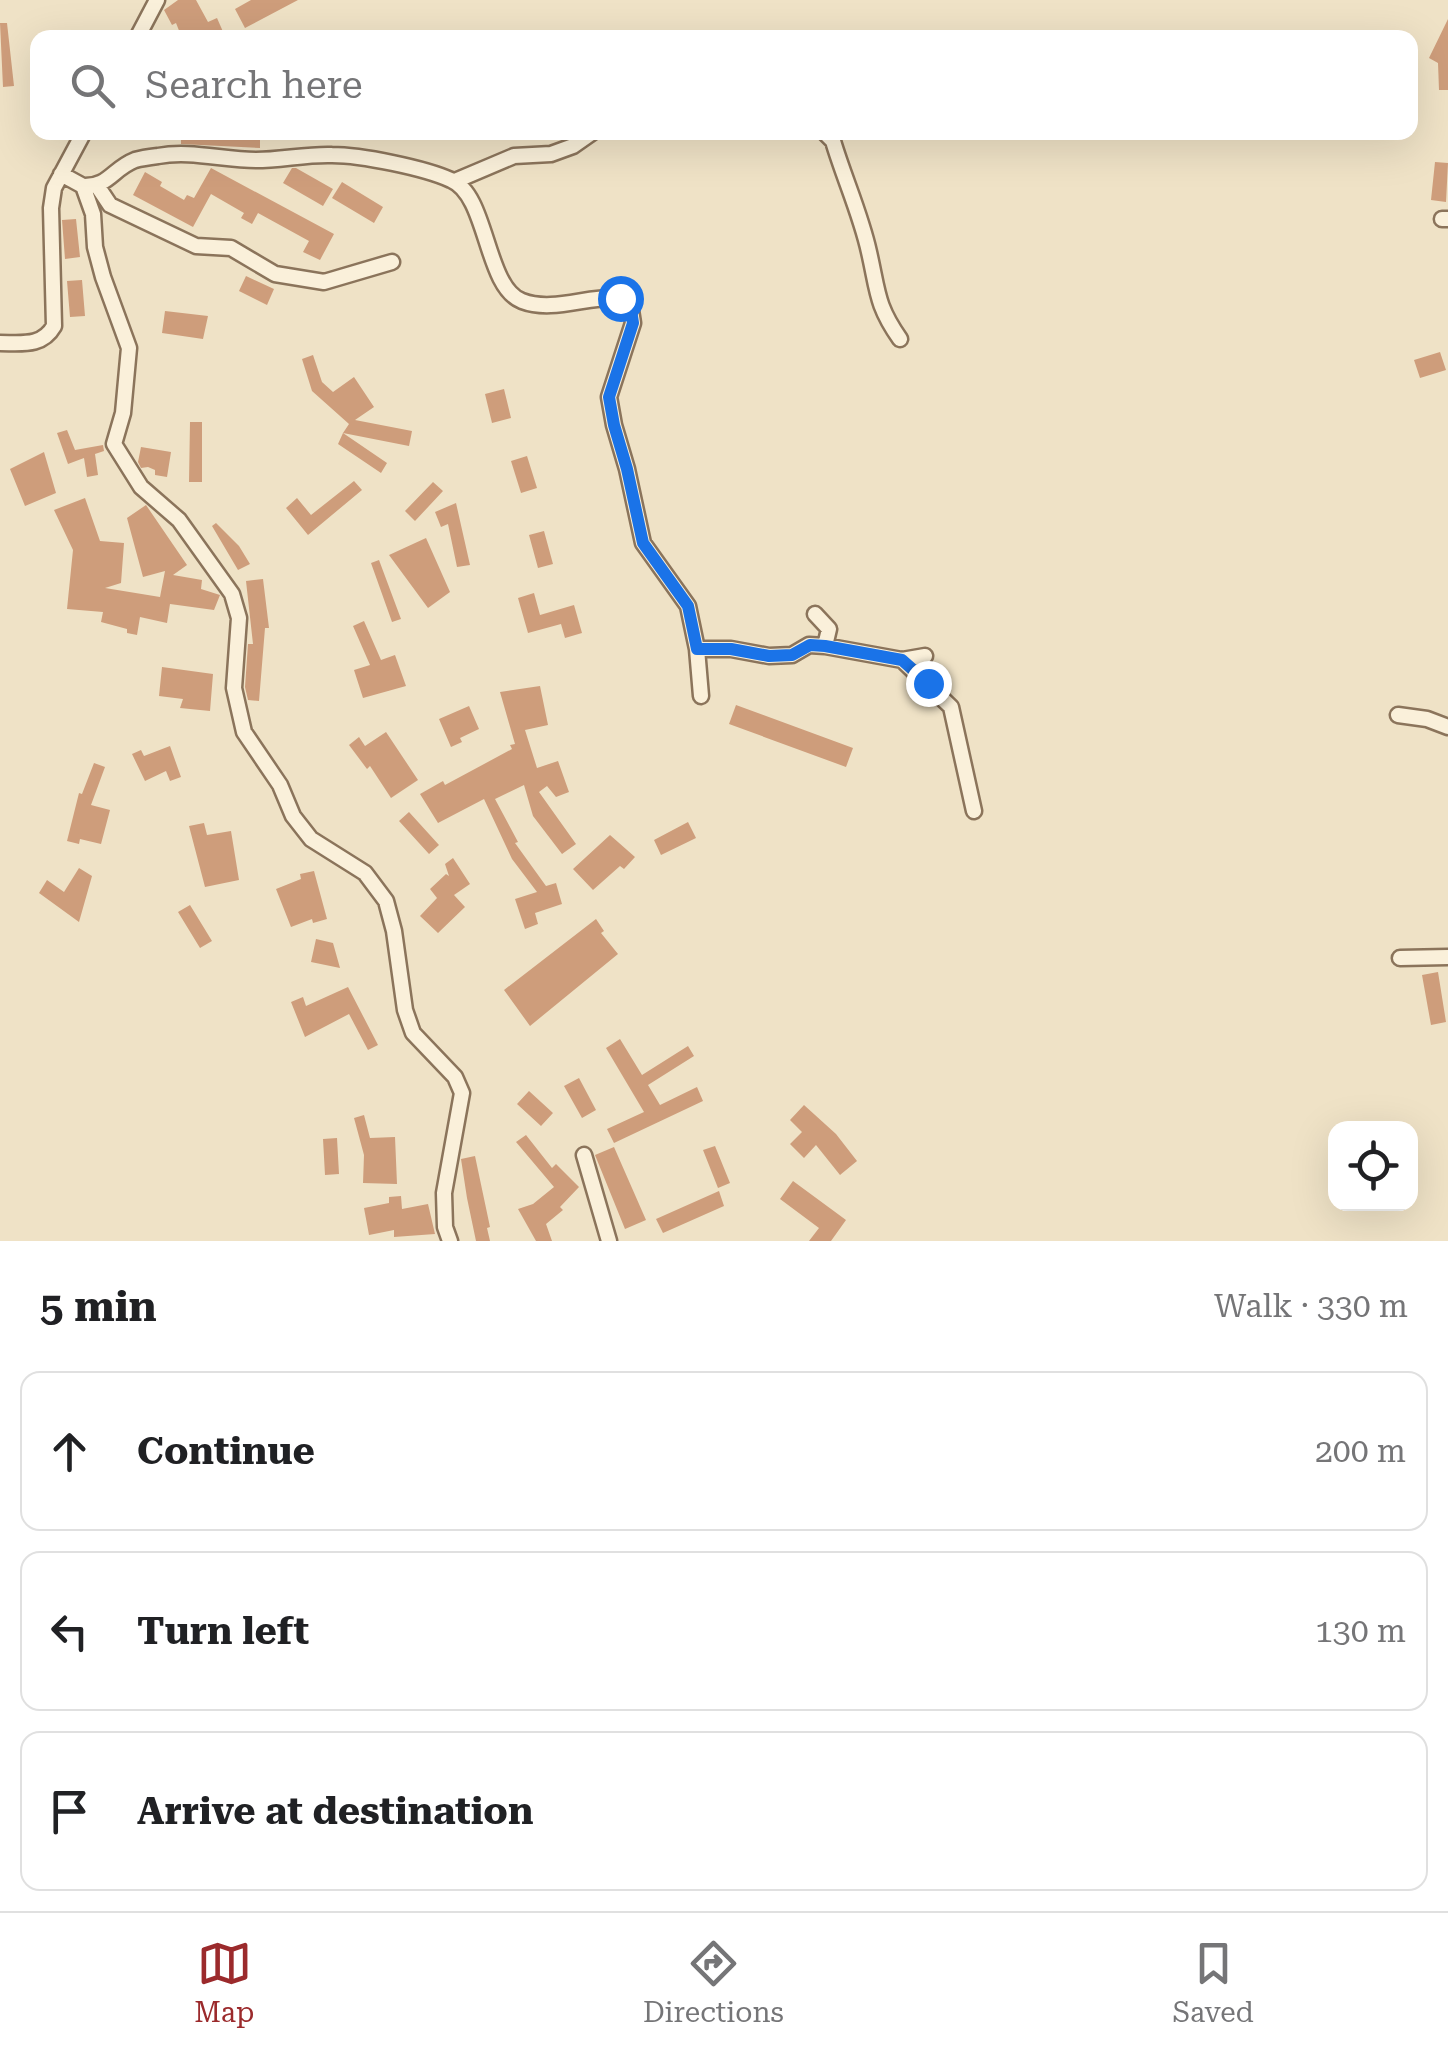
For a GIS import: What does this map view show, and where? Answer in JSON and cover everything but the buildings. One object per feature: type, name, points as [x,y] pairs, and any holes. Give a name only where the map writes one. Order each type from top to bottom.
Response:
[{"type":"street","points":[[141,30],[158,0]]},
{"type":"street","points":[[0,343],[36,342],[47,338],[54,326],[50,208],[60,174],[79,140]]},
{"type":"street","points":[[455,181],[514,156],[551,154],[582,140]]},
{"type":"street","points":[[832,140],[869,252],[879,303],[900,339]]},
{"type":"street","points":[[90,186],[136,160],[200,153],[254,160],[334,155],[415,170],[455,181],[468,194],[507,288],[519,300],[541,305],[602,296],[620,298],[631,310],[633,323],[609,397],[614,425],[643,543],[688,606],[697,649],[700,696]]},
{"type":"street","points":[[60,174],[90,186],[110,205],[196,246],[231,248],[275,274],[324,282],[392,262]]},
{"type":"street","points":[[90,186],[95,247],[129,348],[123,413],[114,444],[141,487],[180,520],[232,594],[239,618],[234,688],[244,732],[280,784],[293,816],[311,839],[365,873],[386,901],[394,931],[404,1010],[413,1033],[455,1077],[462,1093],[444,1193],[445,1227],[450,1241]]},
{"type":"street","points":[[815,614],[829,630],[825,646]]},
{"type":"street","points":[[697,649],[731,649],[769,656],[792,655],[810,645],[902,660],[925,656]]},
{"type":"street","points":[[902,660],[950,707],[974,812]]},
{"type":"street","points":[[1398,715],[1448,727]]},
{"type":"street","points":[[1400,958],[1448,957]]},
{"type":"street","points":[[584,1155],[608,1241]]},
{"type":"route","points":[[620,298],[631,310],[633,323],[609,397],[614,425],[643,543],[688,606],[697,649],[731,649],[769,656],[792,655],[810,645],[825,646],[902,660],[928,683]]}]
